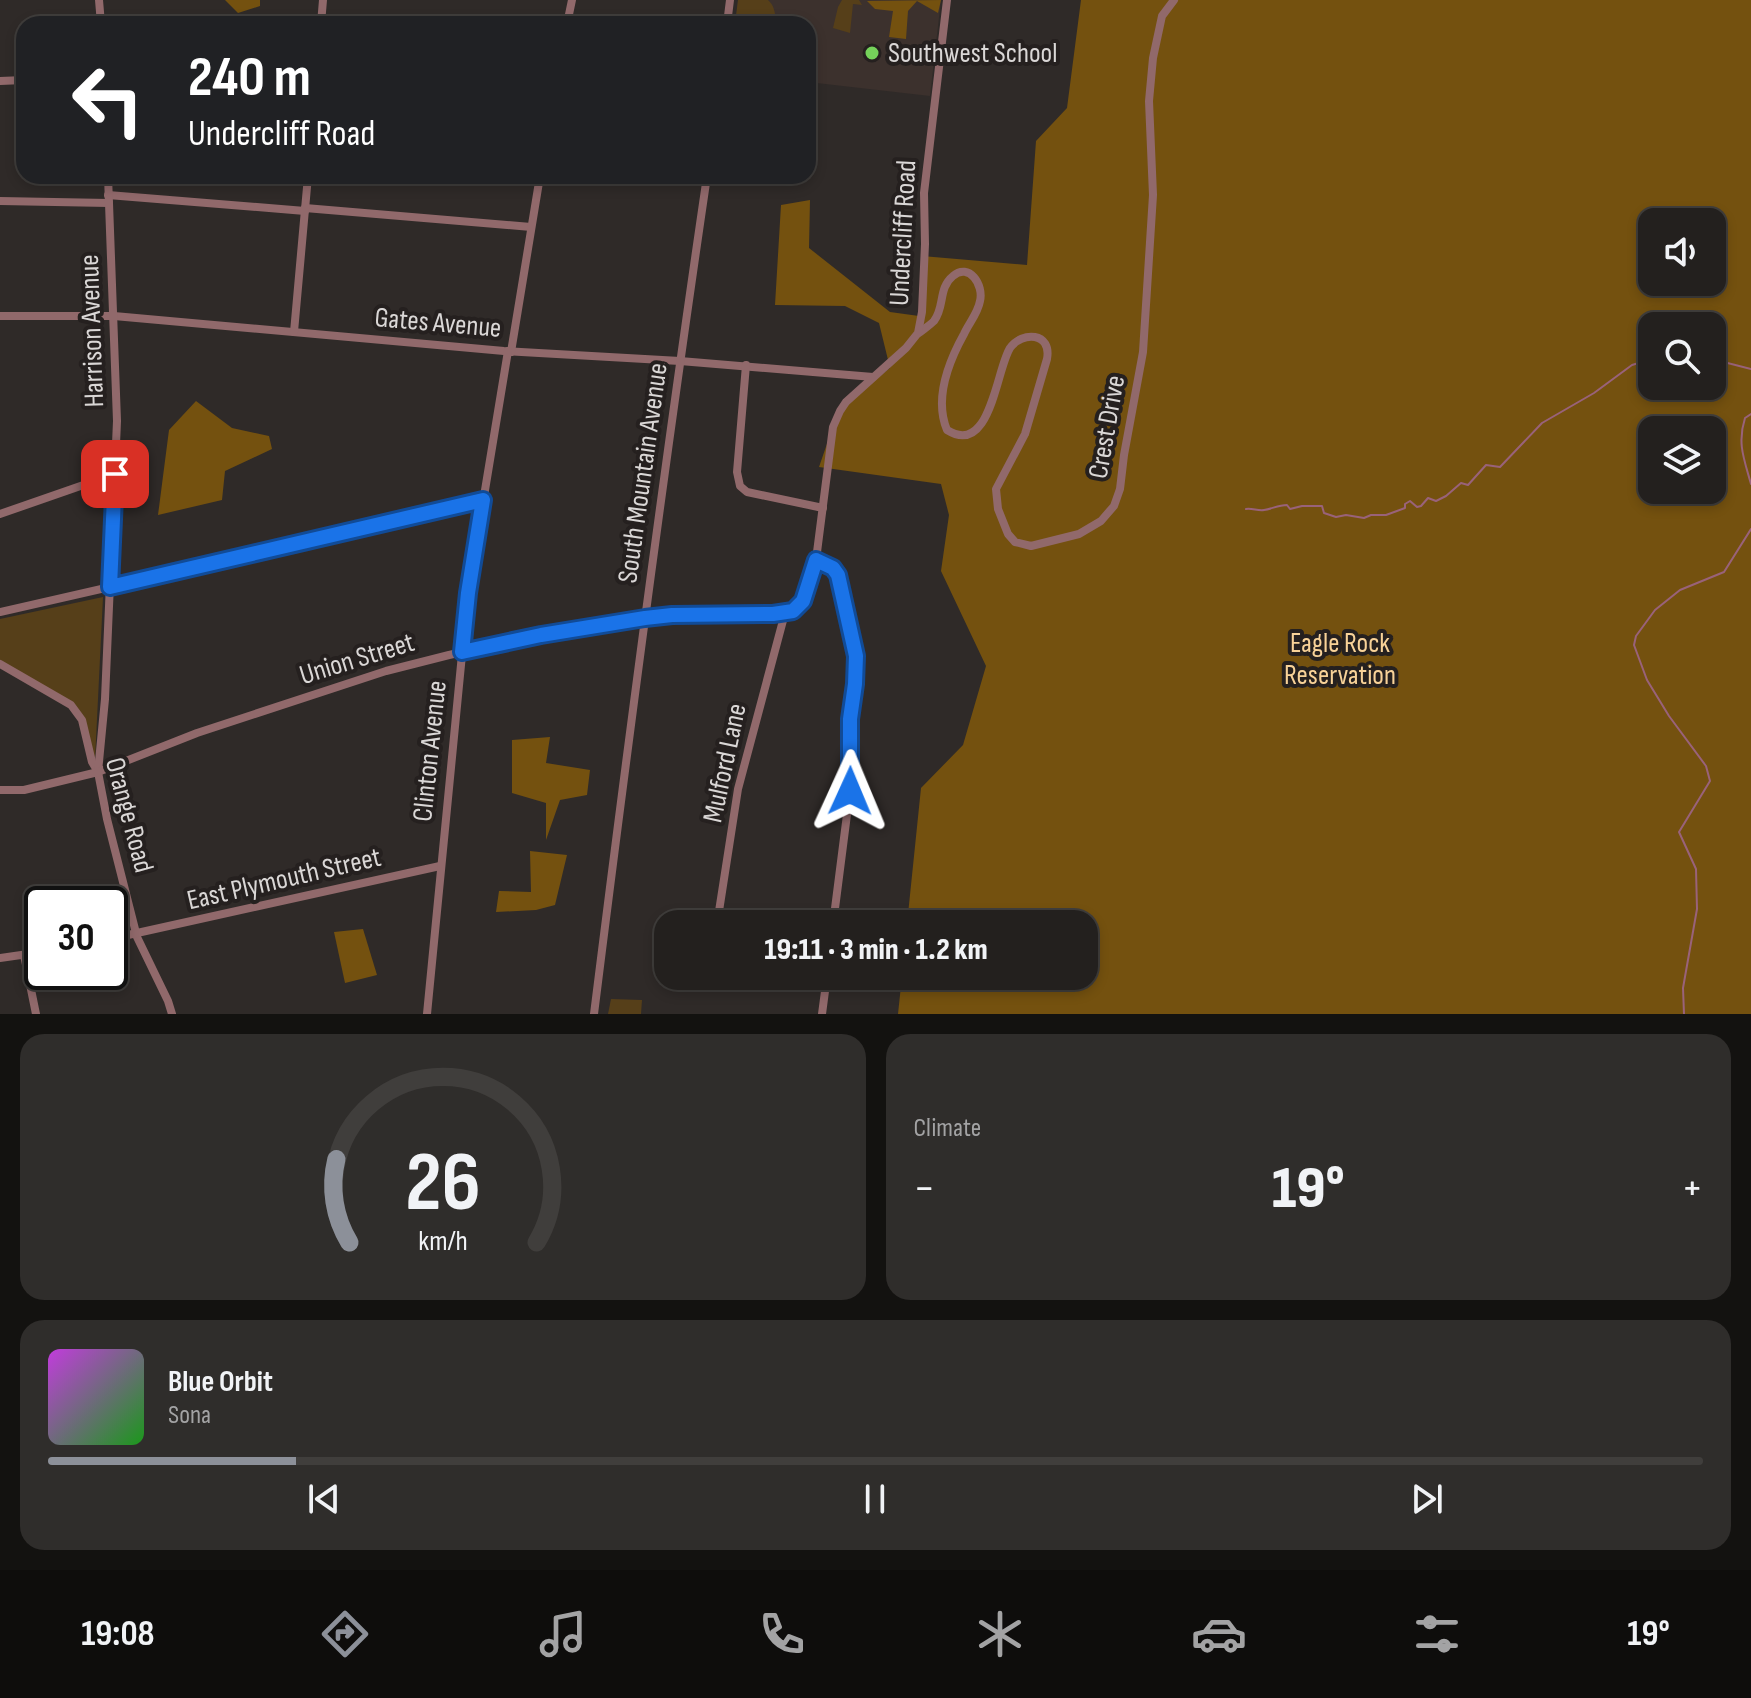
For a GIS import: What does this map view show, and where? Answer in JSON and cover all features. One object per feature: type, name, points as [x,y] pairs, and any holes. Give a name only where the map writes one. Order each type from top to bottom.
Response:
[{"type":"street","name":"Undercliff Road","points":[[785,613],[800,606],[816,560],[833,427],[840,411],[918,333],[925,244],[924,193],[947,0]]},
{"type":"street","name":"Crest Drive","points":[[918,333],[934,320],[944,286],[950,278],[958,272],[974,276],[981,291],[981,300],[953,356],[942,399],[947,430],[964,435],[983,422],[1007,354],[1014,344],[1025,337],[1038,337],[1047,346],[1047,359],[1025,434],[996,489],[998,509],[1008,534],[1015,542],[1031,546],[1065,538],[1085,531],[1108,514],[1120,489],[1143,352],[1153,195],[1149,101],[1153,58],[1162,16],[1174,0]]},
{"type":"street","name":"Harrison Avenue","points":[[98,772],[104,726],[117,421],[108,184]]},
{"type":"street","points":[[294,332],[307,184]]},
{"type":"street","name":"Clinton Avenue","points":[[427,1014],[468,593],[539,184]]},
{"type":"street","name":"South Mountain Avenue","points":[[594,1014],[706,184]]},
{"type":"street","points":[[0,201],[109,199],[305,209],[531,227]]},
{"type":"street","name":"Gates Avenue","points":[[0,316],[114,316],[510,352],[746,365],[873,377]]},
{"type":"street","points":[[746,365],[737,472],[740,486],[747,492],[823,508]]},
{"type":"street","points":[[0,514],[115,474]]},
{"type":"street","points":[[0,612],[483,500]]},
{"type":"street","points":[[816,560],[833,568],[838,575],[856,656],[850,719],[850,791],[835,910]]},
{"type":"street","name":"Union Street","points":[[0,790],[24,790],[98,772],[215,727],[386,671],[462,652],[645,618],[785,613]]},
{"type":"street","name":"Mulford Lane","points":[[719,910],[738,789],[785,613]]},
{"type":"street","name":"Orange Road","points":[[0,664],[71,705],[82,720],[92,762],[98,772],[137,934],[172,1014]]},
{"type":"street","name":"East Plymouth Street","points":[[128,936],[440,866]]},
{"type":"street","points":[[0,958],[24,955]]},
{"type":"street","points":[[31,990],[36,1014]]},
{"type":"street","points":[[822,1014],[825,990]]},
{"type":"shaded area","name":"Southwest School","points":[[738,0],[941,0],[930,96],[816,83],[816,16],[736,16]]},
{"type":"shaded area","points":[[738,0],[768,0],[774,16],[736,16]]},
{"type":"shaded area","points":[[842,0],[859,0],[862,5],[853,4],[850,33],[833,28]]},
{"type":"shaded area","points":[[103,597],[95,760],[82,720],[71,705],[0,664],[0,619]]},
{"type":"shaded area","points":[[611,999],[642,1000],[641,1014],[608,1014]]},
{"type":"green space","points":[[225,0],[260,0],[260,6],[238,13]]},
{"type":"green space","points":[[941,0],[938,13],[917,1],[908,11],[906,39],[889,37],[893,11],[875,9],[867,1]]},
{"type":"green space","name":"Eagle Rock Reservation","points":[[1081,0],[1751,0],[1751,1014],[898,1014],[901,990],[1098,990],[1098,910],[908,910],[921,788],[963,745],[986,666],[941,571],[949,515],[941,484],[819,467],[839,409],[890,368],[879,323],[845,306],[775,305],[781,205],[810,200],[809,248],[890,312],[919,316],[922,256],[1027,265],[1036,141],[1067,108]]},
{"type":"green space","points":[[196,401],[232,428],[269,436],[272,449],[225,471],[222,500],[158,515],[169,430]]},
{"type":"green space","points":[[550,737],[546,763],[590,770],[587,795],[560,800],[546,840],[546,803],[512,793],[512,740]]},
{"type":"green space","points":[[530,851],[567,855],[555,905],[536,910],[496,912],[499,891],[531,892]]},
{"type":"green space","points":[[363,929],[377,975],[345,983],[334,932]]},
{"type":"waterway","points":[[1246,509],[1322,506],[1324,513],[1336,517],[1364,518],[1405,508],[1410,501],[1417,507],[1428,498],[1436,501],[1461,483],[1468,485],[1486,465],[1500,467],[1542,423],[1638,363]]},
{"type":"waterway","points":[[1726,363],[1751,369]]},
{"type":"waterway","points":[[1751,414],[1745,418],[1742,443],[1751,484]]},
{"type":"waterway","points":[[1684,1014],[1683,988],[1697,909],[1696,869],[1679,832],[1710,781],[1706,766],[1647,680],[1634,645],[1636,636],[1655,610],[1680,590],[1724,572],[1751,529]]},
{"type":"place","name":"Southwest School","points":[[872,53]]},
{"type":"route","points":[[115,474],[110,587],[483,500],[462,652],[618,621],[672,615],[793,611],[803,601],[816,560],[833,568],[838,575],[856,656],[850,719],[850,791]]}]
